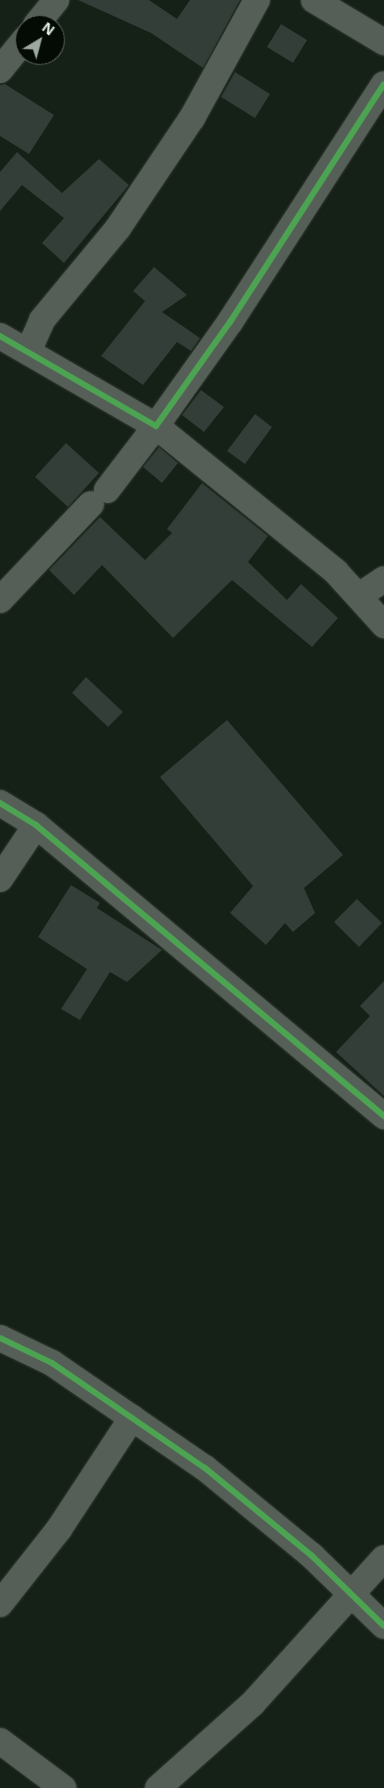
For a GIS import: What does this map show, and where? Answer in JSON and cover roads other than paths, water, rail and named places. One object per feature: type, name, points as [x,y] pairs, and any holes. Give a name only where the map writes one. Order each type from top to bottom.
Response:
[{"type":"street","points":[[44,15],[56,0]]},
{"type":"street","points":[[28,352],[42,320],[118,228],[192,118],[257,0]]},
{"type":"street","points":[[314,0],[384,42]]},
{"type":"street","points":[[0,70],[15,51]]},
{"type":"street","points":[[0,600],[99,497],[156,426],[230,322],[384,84]]},
{"type":"street","points":[[0,336],[156,426],[336,572],[384,625]]},
{"type":"street","points":[[359,596],[384,579]]},
{"type":"street","points":[[0,803],[36,825],[384,1116]]},
{"type":"street","points":[[0,879],[36,825]]},
{"type":"street","points":[[0,1338],[52,1364],[205,1468],[350,1593],[384,1626]]},
{"type":"street","points":[[0,1604],[59,1529],[132,1418]]},
{"type":"street","points":[[158,1788],[253,1703],[350,1593],[384,1558]]},
{"type":"street","points":[[0,1741],[62,1788]]}]
